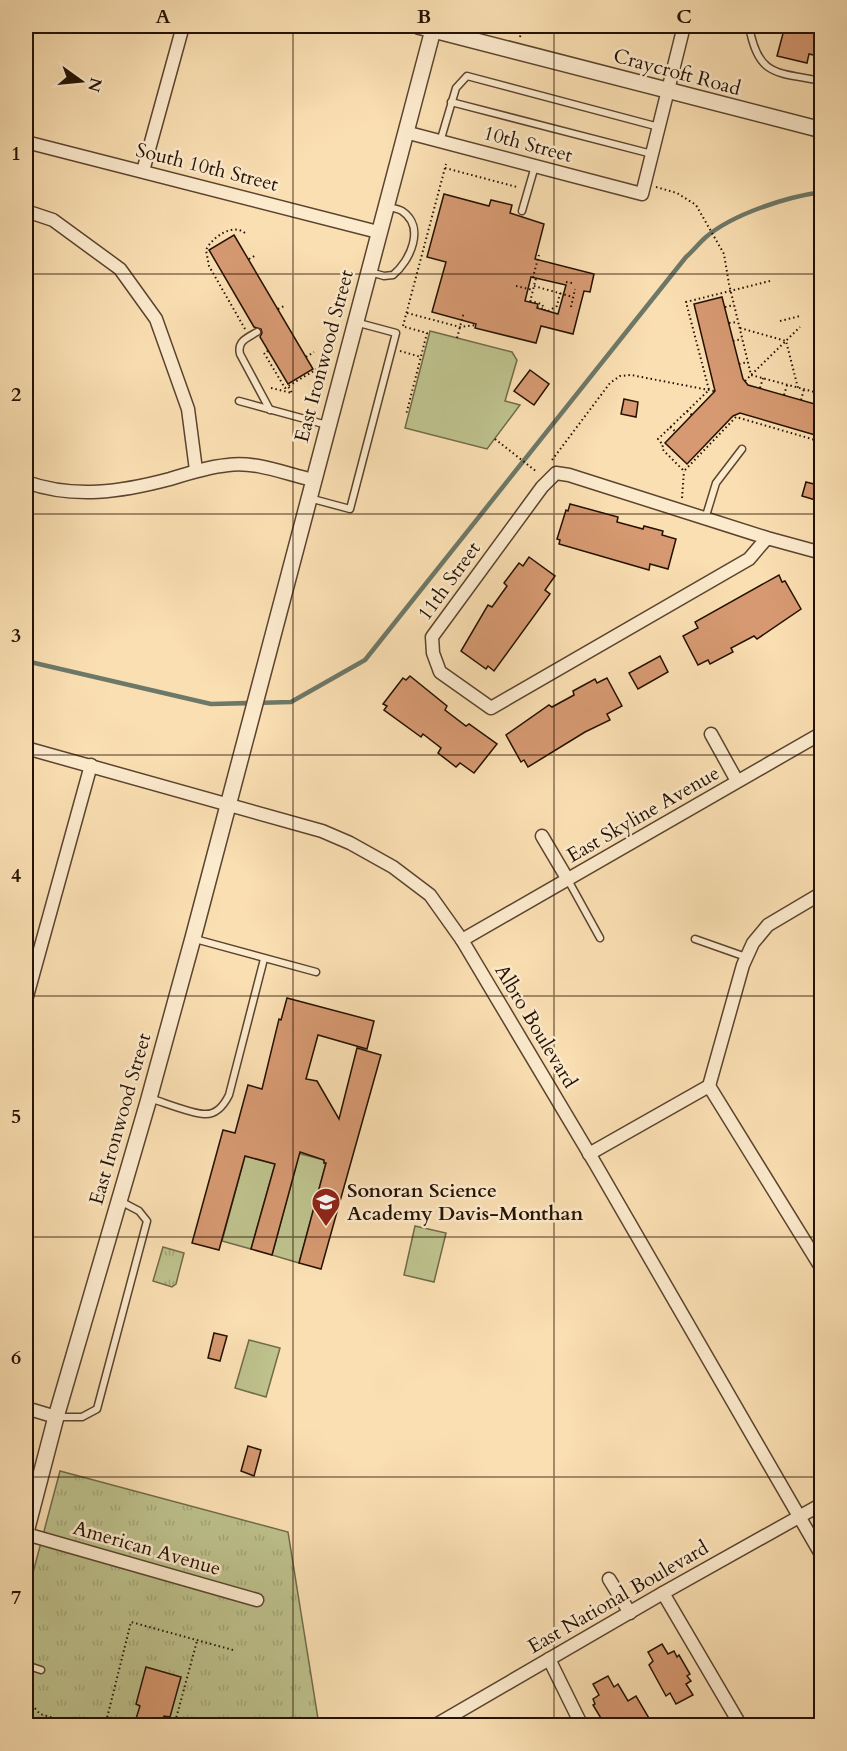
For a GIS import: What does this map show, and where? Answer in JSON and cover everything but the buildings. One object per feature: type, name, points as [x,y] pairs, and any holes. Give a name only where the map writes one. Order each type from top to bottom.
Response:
[{"type":"street","points":[[143,171],[183,26]]},
{"type":"street","points":[[643,189],[684,26]]},
{"type":"street","name":"Craycroft Road","points":[[428,27],[668,92],[822,130]]},
{"type":"street","name":"East Ironwood Street","points":[[26,1533],[56,1417],[193,938],[405,132],[428,27]]},
{"type":"street","name":"10th Street","points":[[405,132],[535,166],[643,189]]},
{"type":"street","name":"South 10th Street","points":[[26,141],[378,232]]},
{"type":"street","points":[[26,212],[53,220],[120,269],[156,319],[188,409],[196,470]]},
{"type":"street","points":[[26,482],[49,490],[111,491],[230,464],[256,466],[313,480]]},
{"type":"street","name":"11th Street","points":[[767,538],[749,560],[491,708],[440,672],[433,653],[432,637],[542,487],[556,473],[569,475],[681,512],[822,553]]},
{"type":"street","name":"East Skyline Avenue","points":[[462,940],[822,733]]},
{"type":"street","name":"East Skyline Avenue","points":[[711,734],[737,782]]},
{"type":"street","name":"Albro Boulevard","points":[[26,748],[322,831],[350,843],[393,867],[430,896],[462,940],[822,1556]]},
{"type":"street","points":[[26,1000],[91,765]]},
{"type":"street","name":"East Skyline Avenue","points":[[542,836],[568,880]]},
{"type":"street","points":[[589,1154],[709,1086],[746,957],[753,942],[768,925],[822,893]]},
{"type":"street","points":[[709,1086],[822,1269]]},
{"type":"street","points":[[26,1408],[56,1417]]},
{"type":"street","name":"East National Boulevard","points":[[434,1725],[822,1504]]},
{"type":"street","name":"American Avenue","points":[[26,1533],[257,1600]]},
{"type":"street","points":[[609,1579],[630,1613]]},
{"type":"street","points":[[663,1593],[741,1725]]},
{"type":"street","points":[[549,1659],[582,1725]]},
{"type":"lane","points":[[749,26],[753,46],[761,62],[773,71],[822,81]]},
{"type":"lane","points":[[440,142],[456,88],[467,76],[660,127]]},
{"type":"lane","points":[[452,102],[653,154]]},
{"type":"lane","points":[[522,211],[535,166]]},
{"type":"lane","points":[[368,272],[384,276],[393,275],[408,259],[412,248],[413,227],[409,218],[401,210],[385,206]]},
{"type":"lane","points":[[308,498],[350,509],[396,333],[355,322]]},
{"type":"lane","points":[[257,332],[240,343],[238,347],[270,410]]},
{"type":"lane","points":[[239,402],[328,425]]},
{"type":"lane","points":[[705,519],[716,483],[742,449]]},
{"type":"lane","points":[[568,880],[600,938]]},
{"type":"lane","points":[[193,938],[316,972]]},
{"type":"lane","points":[[695,939],[746,957]]},
{"type":"lane","points":[[149,1098],[205,1114],[217,1111],[224,1105],[229,1095],[264,959]]},
{"type":"lane","points":[[56,1417],[82,1417],[97,1409],[147,1221],[140,1211],[119,1200]]},
{"type":"lane","points":[[26,1665],[41,1670]]},
{"type":"path","points":[[520,37],[523,26]]},
{"type":"path","points":[[406,415],[427,333],[403,327],[446,164]]},
{"type":"path","points":[[444,168],[517,188]]},
{"type":"path","points":[[643,189],[667,190],[696,205],[703,216],[726,262],[730,291],[751,375]]},
{"type":"path","points":[[247,235],[244,231],[237,230],[222,234],[209,243],[206,256],[209,266],[249,336]]},
{"type":"path","points":[[249,259],[256,255]]},
{"type":"path","points":[[539,255],[530,302],[542,304],[546,311]]},
{"type":"path","points":[[536,268],[542,270]]},
{"type":"path","points":[[709,390],[686,302],[770,281]]},
{"type":"path","points":[[566,282],[572,283]]},
{"type":"path","points":[[516,285],[573,297]]},
{"type":"path","points":[[571,307],[575,289]]},
{"type":"path","points":[[537,307],[546,311],[557,306],[560,293]]},
{"type":"path","points":[[278,309],[286,305]]},
{"type":"path","points":[[725,307],[734,305]]},
{"type":"path","points":[[457,338],[464,312]]},
{"type":"path","points":[[407,313],[460,327],[476,325]]},
{"type":"path","points":[[445,323],[447,316]]},
{"type":"path","points":[[780,321],[800,316]]},
{"type":"path","points":[[729,324],[738,322]]},
{"type":"path","points":[[745,381],[800,327]]},
{"type":"path","points":[[740,328],[786,341]]},
{"type":"path","points":[[694,332],[700,330]]},
{"type":"path","points":[[733,341],[742,339]]},
{"type":"path","points":[[786,341],[798,387]]},
{"type":"path","points":[[699,349],[704,348]]},
{"type":"path","points":[[392,349],[421,357]]},
{"type":"path","points":[[268,351],[264,353],[285,388],[322,366]]},
{"type":"path","points":[[306,357],[314,352]]},
{"type":"path","points":[[739,364],[748,362]]},
{"type":"path","points":[[705,374],[711,373]]},
{"type":"path","points":[[551,461],[610,383],[620,376],[631,375],[714,391]]},
{"type":"path","points":[[751,375],[822,395],[819,405]]},
{"type":"path","points":[[760,388],[763,378]]},
{"type":"path","points":[[256,384],[292,393],[288,386]]},
{"type":"path","points":[[784,395],[787,385]]},
{"type":"path","points":[[801,400],[804,389]]},
{"type":"path","points":[[684,471],[664,451],[663,445],[658,440],[709,390]]},
{"type":"path","points":[[701,398],[705,402]]},
{"type":"path","points":[[687,411],[692,415]]},
{"type":"path","points":[[681,512],[684,471],[736,416],[822,442]]},
{"type":"path","points":[[750,422],[752,417]]},
{"type":"path","points":[[774,428],[775,423]]},
{"type":"path","points":[[670,428],[676,432]]},
{"type":"path","points":[[792,434],[794,429]]},
{"type":"path","points":[[810,439],[811,434]]},
{"type":"path","points":[[495,439],[541,475]]},
{"type":"path","points":[[105,1725],[131,1622],[233,1650]]},
{"type":"path","points":[[174,1725],[197,1640]]},
{"type":"path","points":[[26,1698],[40,1714],[81,1725]]},
{"type":"green space","points":[[430,331],[512,352],[517,360],[505,401],[520,405],[487,449],[405,428]]},
{"type":"green space","points":[[297,1153],[324,1160],[326,1163],[299,1263],[272,1255],[297,1162]]},
{"type":"green space","points":[[245,1156],[275,1164],[251,1249],[222,1241]]},
{"type":"green space","points":[[415,1226],[446,1233],[434,1282],[404,1275]]},
{"type":"green space","points":[[163,1247],[184,1253],[176,1284],[172,1287],[153,1281]]},
{"type":"green space","points":[[249,1340],[280,1348],[266,1397],[235,1388]]},
{"type":"green space","points":[[60,1471],[288,1532],[319,1725],[26,1726],[26,1599]]},
{"type":"waterway","points":[[26,661],[211,704],[291,702],[365,660],[686,257],[703,239],[745,214],[777,202],[822,192]]},
{"type":"place","name":"Sonoran Science Academy Davis-Monthan","points":[[326,1228]]}]
